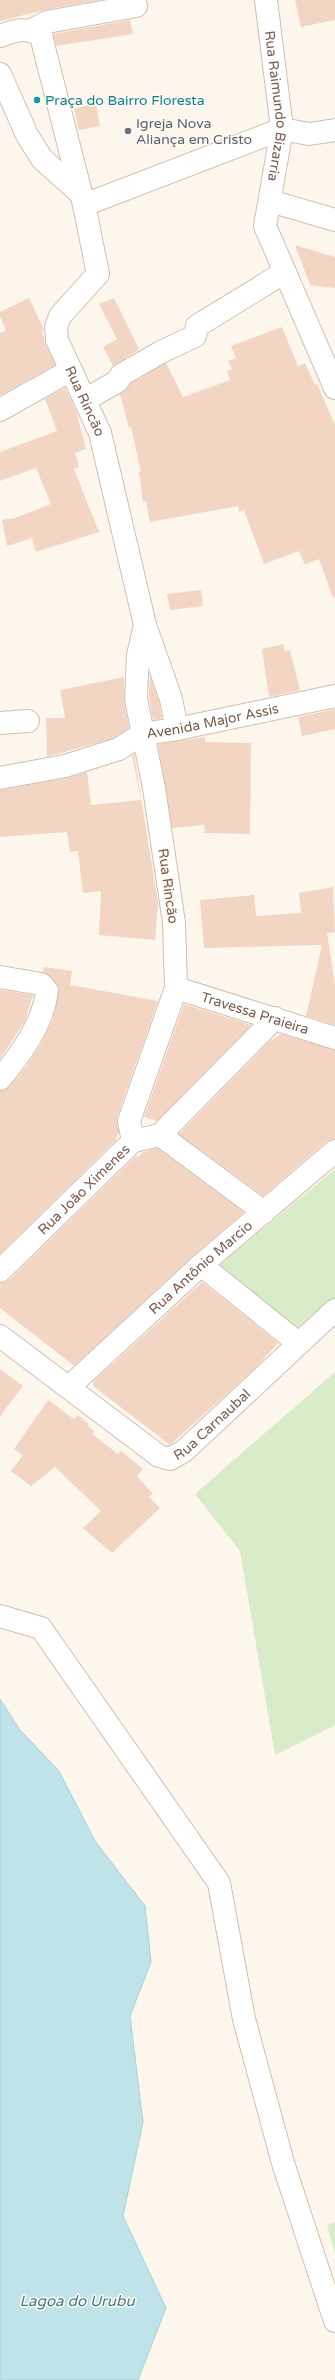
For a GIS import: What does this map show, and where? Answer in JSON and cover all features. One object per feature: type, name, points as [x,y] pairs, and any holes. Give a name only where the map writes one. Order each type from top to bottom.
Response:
[{"type":"street","name":"Rua Raimundo Bizarria","points":[[266,0],[282,129],[265,226],[335,388]]},
{"type":"street","points":[[0,36],[25,29],[38,39],[47,22],[136,6]]},
{"type":"street","name":"Rua Rincão","points":[[38,39],[81,199],[98,274],[60,316],[56,327],[57,340],[100,433],[145,625],[171,699],[177,729]]},
{"type":"street","points":[[0,74],[27,134],[42,159],[81,199],[282,129],[309,134],[335,130]]},
{"type":"street","points":[[270,201],[335,220]]},
{"type":"street","points":[[85,400],[118,381],[121,375],[161,352],[195,336],[197,326],[285,272]]},
{"type":"street","points":[[0,410],[71,370]]},
{"type":"street","name":"Rua Rincão","points":[[133,1141],[129,1121],[176,988],[174,923],[154,788],[142,734],[136,679],[145,625]]},
{"type":"street","name":"Avenida Major Assis","points":[[0,778],[66,766],[119,749],[142,734],[177,729],[335,696]]},
{"type":"street","points":[[0,723],[28,721]]},
{"type":"street","points":[[0,977],[41,984],[47,991],[45,1003],[32,1035],[15,1062],[0,1079]]},
{"type":"street","name":"Travessa Praieira","points":[[176,988],[335,1038]]},
{"type":"street","points":[[264,1212],[160,1135],[275,1018]]},
{"type":"street","name":"Rua João Ximenes","points":[[0,1271],[133,1141],[160,1135]]},
{"type":"street","name":"Rua Antônio Marcio","points":[[69,1387],[201,1265],[335,1152]]},
{"type":"street","points":[[201,1265],[298,1342]]},
{"type":"street","name":"Rua Carnaubal","points":[[0,1336],[159,1456],[170,1459],[184,1451],[298,1342],[335,1310]]},
{"type":"street","points":[[0,1616],[41,1628],[219,1883],[244,2019],[283,2163],[335,2321]]},
{"type":"green space","points":[[335,1169],[335,1300],[296,1333],[212,1271]]},
{"type":"green space","points":[[335,1372],[335,1725],[275,1755],[240,1551],[195,1494]]},
{"type":"green space","points":[[335,2222],[335,2254],[327,2225]]},
{"type":"water","name":"Lagoa do Urubu","points":[[0,1699],[20,1730],[59,1771],[95,1841],[145,1906],[151,1962],[130,2016],[143,2122],[123,2216],[166,2308],[138,2380],[0,2380]]},
{"type":"building","points":[[0,0],[99,0],[45,10],[0,21]]},
{"type":"building","points":[[295,0],[335,0],[335,20],[301,27]]},
{"type":"building","points":[[130,20],[133,34],[56,46],[53,34]]},
{"type":"building","points":[[96,103],[100,126],[79,130],[74,109]]},
{"type":"building","points":[[295,245],[335,257],[335,288],[310,285]]},
{"type":"building","points":[[29,298],[44,330],[42,332],[46,345],[55,365],[0,396],[0,333],[6,330],[0,317],[0,312]]},
{"type":"building","points":[[114,298],[139,349],[113,366],[103,347],[117,339],[99,304]]},
{"type":"building","points":[[282,327],[298,366],[305,363],[315,385],[317,384],[335,425],[335,597],[333,598],[319,559],[305,565],[299,551],[264,564],[244,510],[239,512],[238,506],[150,522],[146,501],[143,502],[139,472],[141,472],[131,427],[129,428],[120,394],[130,384],[166,363],[183,397],[230,380],[227,371],[232,369],[228,361],[236,358],[231,346]]},
{"type":"building","points":[[65,388],[76,411],[86,449],[75,453],[79,467],[74,469],[99,532],[36,552],[32,538],[7,546],[2,520],[15,518],[51,504],[36,468],[0,481],[0,452],[57,431],[45,399]]},
{"type":"building","points":[[201,590],[203,606],[170,610],[167,594]]},
{"type":"building","points":[[283,644],[285,651],[290,650],[300,690],[269,697],[262,649]]},
{"type":"building","points":[[150,676],[159,702],[162,718],[153,720],[149,698]]},
{"type":"building","points":[[124,677],[124,701],[129,728],[114,738],[47,757],[46,718],[65,718],[60,690]]},
{"type":"building","points":[[335,709],[335,729],[302,736],[298,717]]},
{"type":"building","points":[[205,737],[205,742],[251,743],[250,834],[205,833],[204,825],[172,828],[158,744]]},
{"type":"building","points":[[134,754],[158,903],[155,940],[99,935],[101,891],[83,893],[78,851],[70,852],[67,832],[0,837],[0,790],[67,778],[87,772],[91,805],[141,800],[132,755]]},
{"type":"building","points":[[333,887],[335,932],[327,933],[335,986],[335,1025],[306,1016],[322,945],[204,948],[200,900],[254,895],[256,916],[301,913],[299,893]]},
{"type":"building","points":[[44,967],[72,971],[70,985],[158,1001],[117,1117],[119,1132],[115,1141],[0,1254],[0,1091],[9,1087],[26,1067],[41,1044],[53,1019],[59,988],[50,976],[43,972]]},
{"type":"building","points":[[0,990],[33,995],[25,1021],[0,1059]]},
{"type":"building","points":[[184,1004],[251,1025],[157,1121],[144,1117]]},
{"type":"building","points":[[281,1034],[335,1050],[335,1139],[327,1141],[263,1196],[179,1134],[269,1042]]},
{"type":"building","points":[[157,1148],[244,1212],[193,1256],[74,1366],[0,1308],[0,1283],[9,1280],[136,1156],[138,1157],[143,1152]]},
{"type":"building","points":[[202,1282],[278,1343],[257,1366],[170,1445],[93,1386],[93,1382]]},
{"type":"building","points":[[0,1369],[23,1386],[0,1416]]},
{"type":"building","points":[[48,1400],[74,1419],[78,1415],[89,1424],[88,1426],[94,1431],[92,1434],[118,1454],[121,1451],[143,1469],[137,1476],[153,1494],[149,1497],[160,1508],[112,1553],[83,1528],[101,1511],[55,1467],[31,1486],[11,1471],[23,1455],[14,1449]]},
{"type":"place","name":"Praça do Bairro Floresta","points":[[37,100]]},
{"type":"place","name":"Igreja Nova Aliança em Cristo","points":[[128,131]]}]
